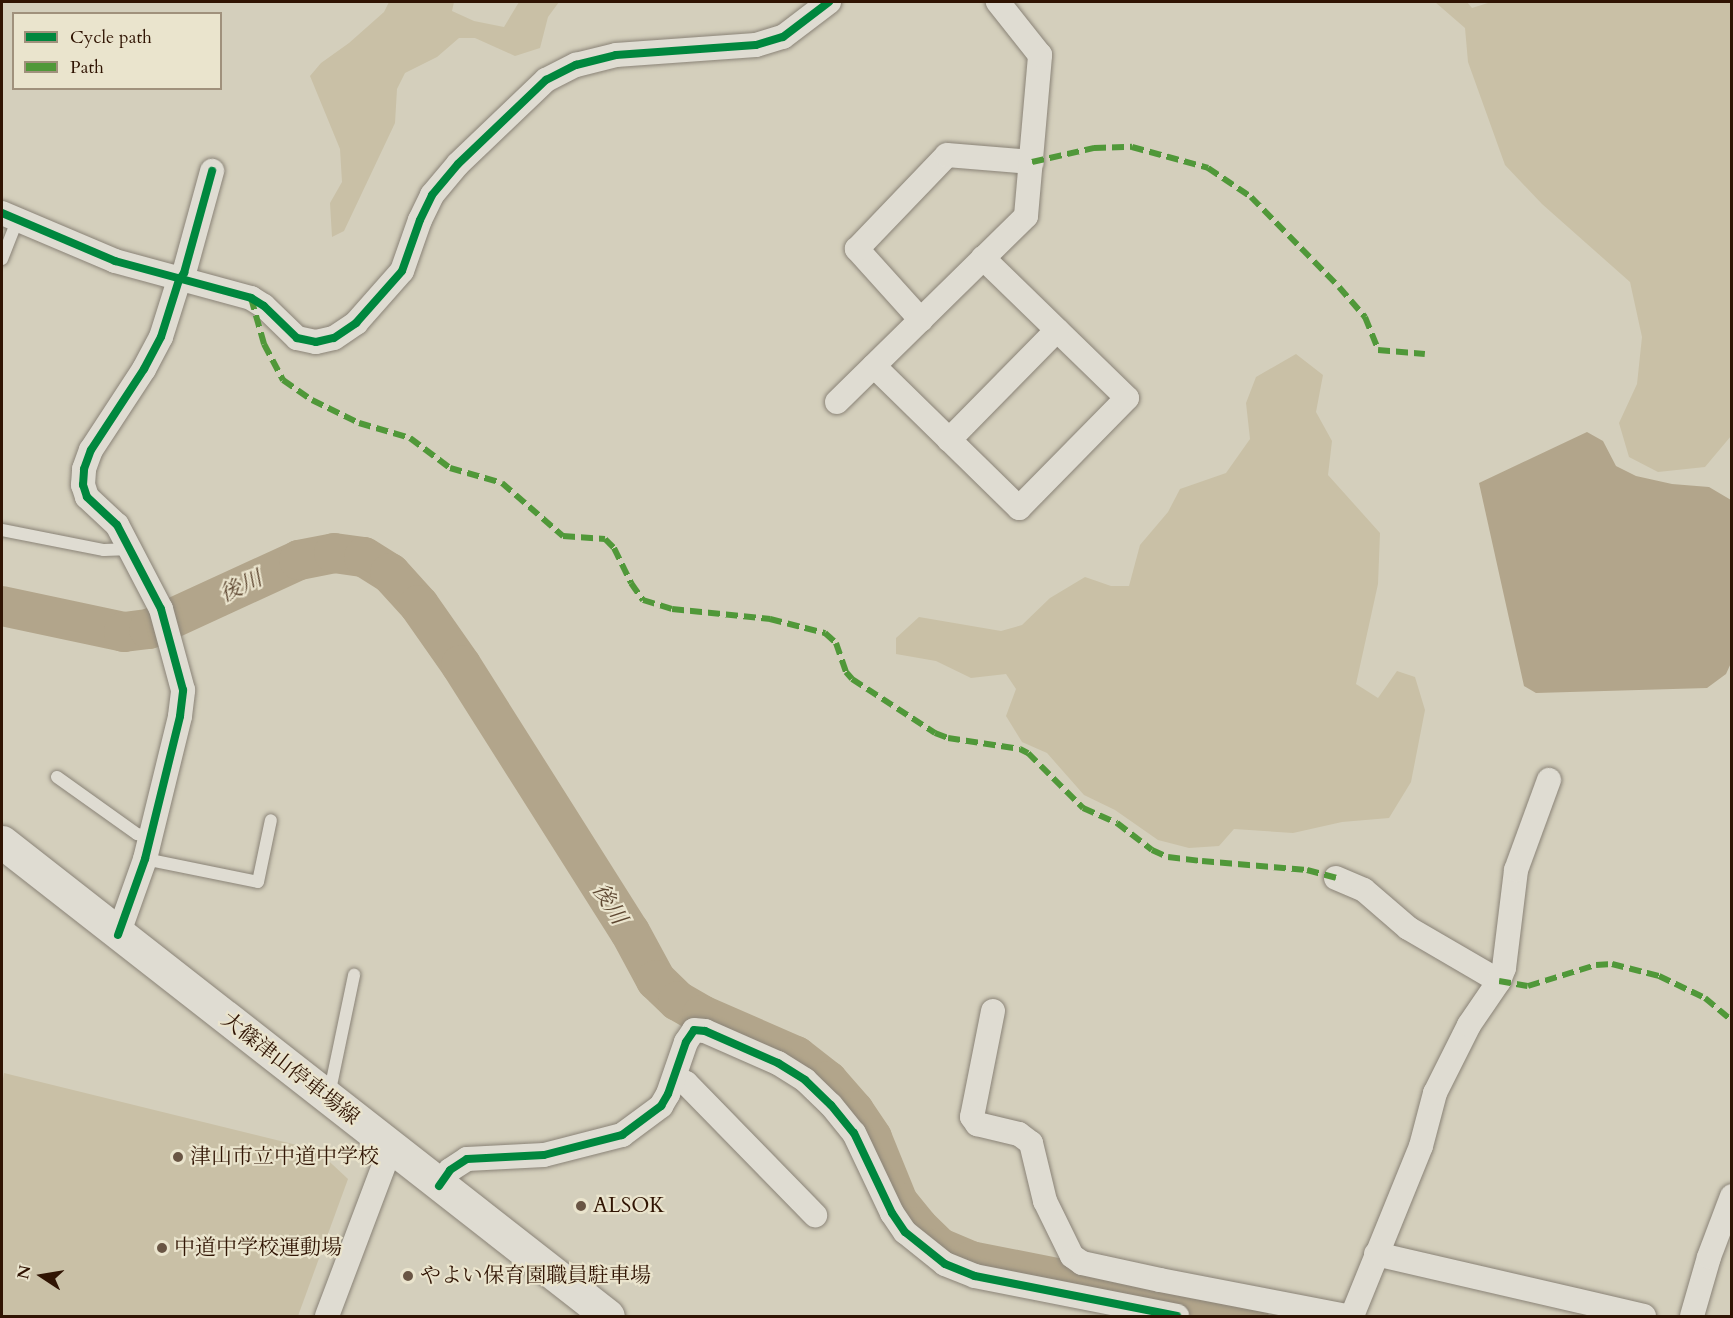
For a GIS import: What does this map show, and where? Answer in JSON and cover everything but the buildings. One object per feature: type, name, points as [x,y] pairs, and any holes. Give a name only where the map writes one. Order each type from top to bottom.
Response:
[{"type":"main road","name":"大篠津山停車場線","points":[[2,842],[328,1100],[608,1317]]},
{"type":"street","points":[[9,217],[115,261],[251,298],[264,306],[297,338],[316,342],[334,338],[356,323],[402,271],[420,220],[432,195],[458,164],[546,80],[576,65],[616,55],[756,45],[783,37],[829,2]]},
{"type":"street","points":[[837,402],[1026,216],[1040,55],[998,2]]},
{"type":"street","points":[[921,320],[857,249],[946,155],[1032,162]]},
{"type":"street","points":[[118,935],[148,849],[183,690],[170,635],[161,609],[132,549],[117,525],[87,497],[83,485],[84,469],[91,450],[144,369],[161,337],[179,280],[184,273],[212,171]]},
{"type":"street","points":[[874,366],[1019,508],[1028,500],[1127,398],[983,258]]},
{"type":"street","points":[[949,440],[1057,330]]},
{"type":"street","points":[[1352,1317],[1421,1146],[1438,1087],[1469,1025],[1499,981],[1504,968],[1516,870],[1549,780]]},
{"type":"street","points":[[1336,878],[1364,890],[1407,928],[1499,981]]},
{"type":"street","points":[[993,1011],[972,1117],[976,1124],[1019,1134],[1031,1143],[1045,1201],[1072,1256],[1082,1263],[1149,1278],[1347,1317]]},
{"type":"street","points":[[439,1186],[450,1170],[467,1159],[544,1155],[622,1135],[661,1106],[675,1078],[686,1042],[694,1030],[705,1031],[778,1064],[805,1080],[831,1105],[854,1133],[892,1213],[905,1232],[945,1264],[975,1276],[1177,1317]]},
{"type":"street","points":[[675,1078],[687,1083],[815,1215]]},
{"type":"street","points":[[327,1317],[391,1147]]},
{"type":"street","points":[[1692,1317],[1709,1257],[1731,1196]]},
{"type":"street","points":[[1376,1254],[1644,1317]]},
{"type":"lane","points":[[2,259],[9,217]]},
{"type":"lane","points":[[2,530],[104,550],[132,549]]},
{"type":"lane","points":[[57,777],[137,834],[148,849],[258,882],[271,820]]},
{"type":"lane","points":[[328,1100],[354,975]]},
{"type":"shaded area","points":[[389,2],[454,2],[452,11],[474,21],[504,27],[519,2],[559,2],[548,17],[540,48],[515,56],[475,38],[459,38],[437,57],[405,73],[397,89],[395,123],[344,231],[332,237],[330,203],[342,182],[340,149],[310,76],[321,63],[349,43],[384,12]]},
{"type":"shaded area","points":[[1435,2],[1467,2],[1472,8],[1491,2],[1731,2],[1731,436],[1705,467],[1658,472],[1629,457],[1619,423],[1637,384],[1642,337],[1630,282],[1542,204],[1505,165],[1468,62],[1465,28]]},
{"type":"shaded area","points":[[1296,354],[1323,375],[1316,412],[1332,441],[1328,475],[1380,533],[1378,584],[1356,684],[1378,698],[1397,671],[1415,677],[1425,710],[1411,782],[1389,818],[1342,822],[1293,833],[1234,829],[1219,846],[1189,848],[1158,840],[1115,810],[1084,795],[1047,753],[1022,742],[1006,716],[1016,689],[1006,674],[971,678],[936,661],[896,654],[896,638],[919,617],[1001,631],[1022,625],[1050,598],[1085,577],[1111,586],[1129,586],[1140,545],[1168,512],[1180,489],[1226,473],[1250,439],[1246,403],[1256,377]]},
{"type":"shaded area","points":[[1587,432],[1603,441],[1616,466],[1636,476],[1672,484],[1709,487],[1731,500],[1731,663],[1726,674],[1707,688],[1536,693],[1524,686],[1479,483]]},
{"type":"shaded area","name":"中道中学校運動場","points":[[4,1073],[317,1150],[348,1179],[298,1316],[2,1316],[2,1085]]},
{"type":"waterway","name":"後川","points":[[2,606],[124,632],[149,629],[299,560],[334,553],[364,557],[390,573],[419,605],[461,665],[630,932],[656,980],[678,1001],[702,1015],[796,1056],[828,1081],[854,1111],[872,1138],[898,1202],[918,1227],[940,1248],[971,1261],[1249,1316]]},
{"type":"marked path","points":[[1032,162],[1094,148],[1132,147],[1208,168],[1251,197],[1339,287],[1365,317],[1378,350],[1425,354]]},
{"type":"marked path","points":[[251,298],[264,344],[283,380],[312,400],[359,423],[410,438],[450,468],[502,483],[563,536],[605,539],[614,548],[631,583],[643,600],[672,609],[770,619],[825,633],[836,643],[846,672],[852,679],[935,733],[948,738],[1020,749],[1028,753],[1083,808],[1117,823],[1152,850],[1168,857],[1307,870],[1336,878]]},
{"type":"marked path","points":[[1499,981],[1528,986],[1596,965],[1612,964],[1659,976],[1705,998],[1732,1021]]},
{"type":"cycle path","points":[[2,213],[115,261],[251,298],[264,306],[297,338],[316,342],[334,338],[356,323],[402,271],[420,220],[432,195],[458,164],[546,80],[576,65],[616,55],[756,45],[783,37],[829,2]]},
{"type":"cycle path","points":[[118,935],[145,859],[180,716],[183,690],[161,609],[117,525],[87,497],[83,485],[84,469],[91,450],[144,369],[161,337],[179,280],[184,273],[212,171]]},
{"type":"cycle path","points":[[439,1186],[450,1170],[467,1159],[544,1155],[622,1135],[661,1106],[668,1094],[686,1042],[694,1030],[705,1031],[778,1063],[805,1080],[831,1105],[854,1133],[892,1213],[905,1232],[945,1264],[975,1276],[1177,1316]]},
{"type":"place","name":"津山市立中道中学校","points":[[178,1157]]},
{"type":"place","name":"ALSOK","points":[[581,1206]]},
{"type":"place","name":"中道中学校運動場","points":[[162,1248]]},
{"type":"place","name":"やよい保育園職員駐車場","points":[[408,1276]]}]
